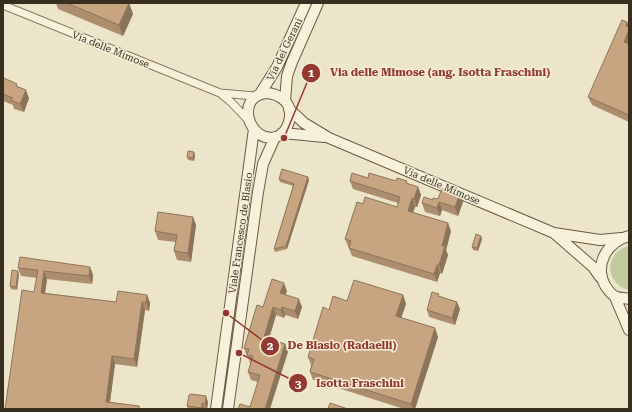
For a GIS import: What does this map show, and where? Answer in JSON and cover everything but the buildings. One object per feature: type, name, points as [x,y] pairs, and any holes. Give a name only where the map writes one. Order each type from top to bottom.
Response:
[{"type":"street","name":"Via dei Gerani","points":[[257,95],[276,67],[306,3]]},
{"type":"street","name":"Via dei Gerani","points":[[287,105],[287,76],[318,3]]},
{"type":"street","name":"Via delle Mimose","points":[[3,5],[220,93]]},
{"type":"street","points":[[220,93],[257,95],[270,93],[277,95],[287,105],[290,118],[288,126],[279,135],[265,136],[254,129],[248,120],[220,93]]},
{"type":"street","points":[[248,120],[248,106],[251,100],[257,95]]},
{"type":"street","name":"Via delle Mimose","points":[[287,105],[304,123],[329,138],[554,232],[600,240],[625,237]]},
{"type":"street","name":"Viale Francesco de Blasio","points":[[216,409],[254,129]]},
{"type":"street","name":"Via delle Mimose","points":[[279,135],[304,135],[329,138]]},
{"type":"street","name":"Viale Francesco de Blasio","points":[[228,409],[263,164],[279,135]]},
{"type":"street","name":"Via delle Mimose","points":[[554,232],[594,267],[606,288],[615,297],[629,330]]},
{"type":"street","points":[[602,279],[600,269],[604,256],[610,245],[625,237]]},
{"type":"street","points":[[615,297],[629,299]]},
{"type":"green space","points":[[629,246],[629,290],[621,287],[615,281],[611,275],[610,268],[611,261],[615,255],[621,249]]},
{"type":"place","name":"Via delle Mimose (ang. Isotta Fraschini)","points":[[284,138]]},
{"type":"place","name":"De Blasio (Radaelli)","points":[[226,313]]},
{"type":"place","name":"Isotta Fraschini","points":[[239,353]]}]
